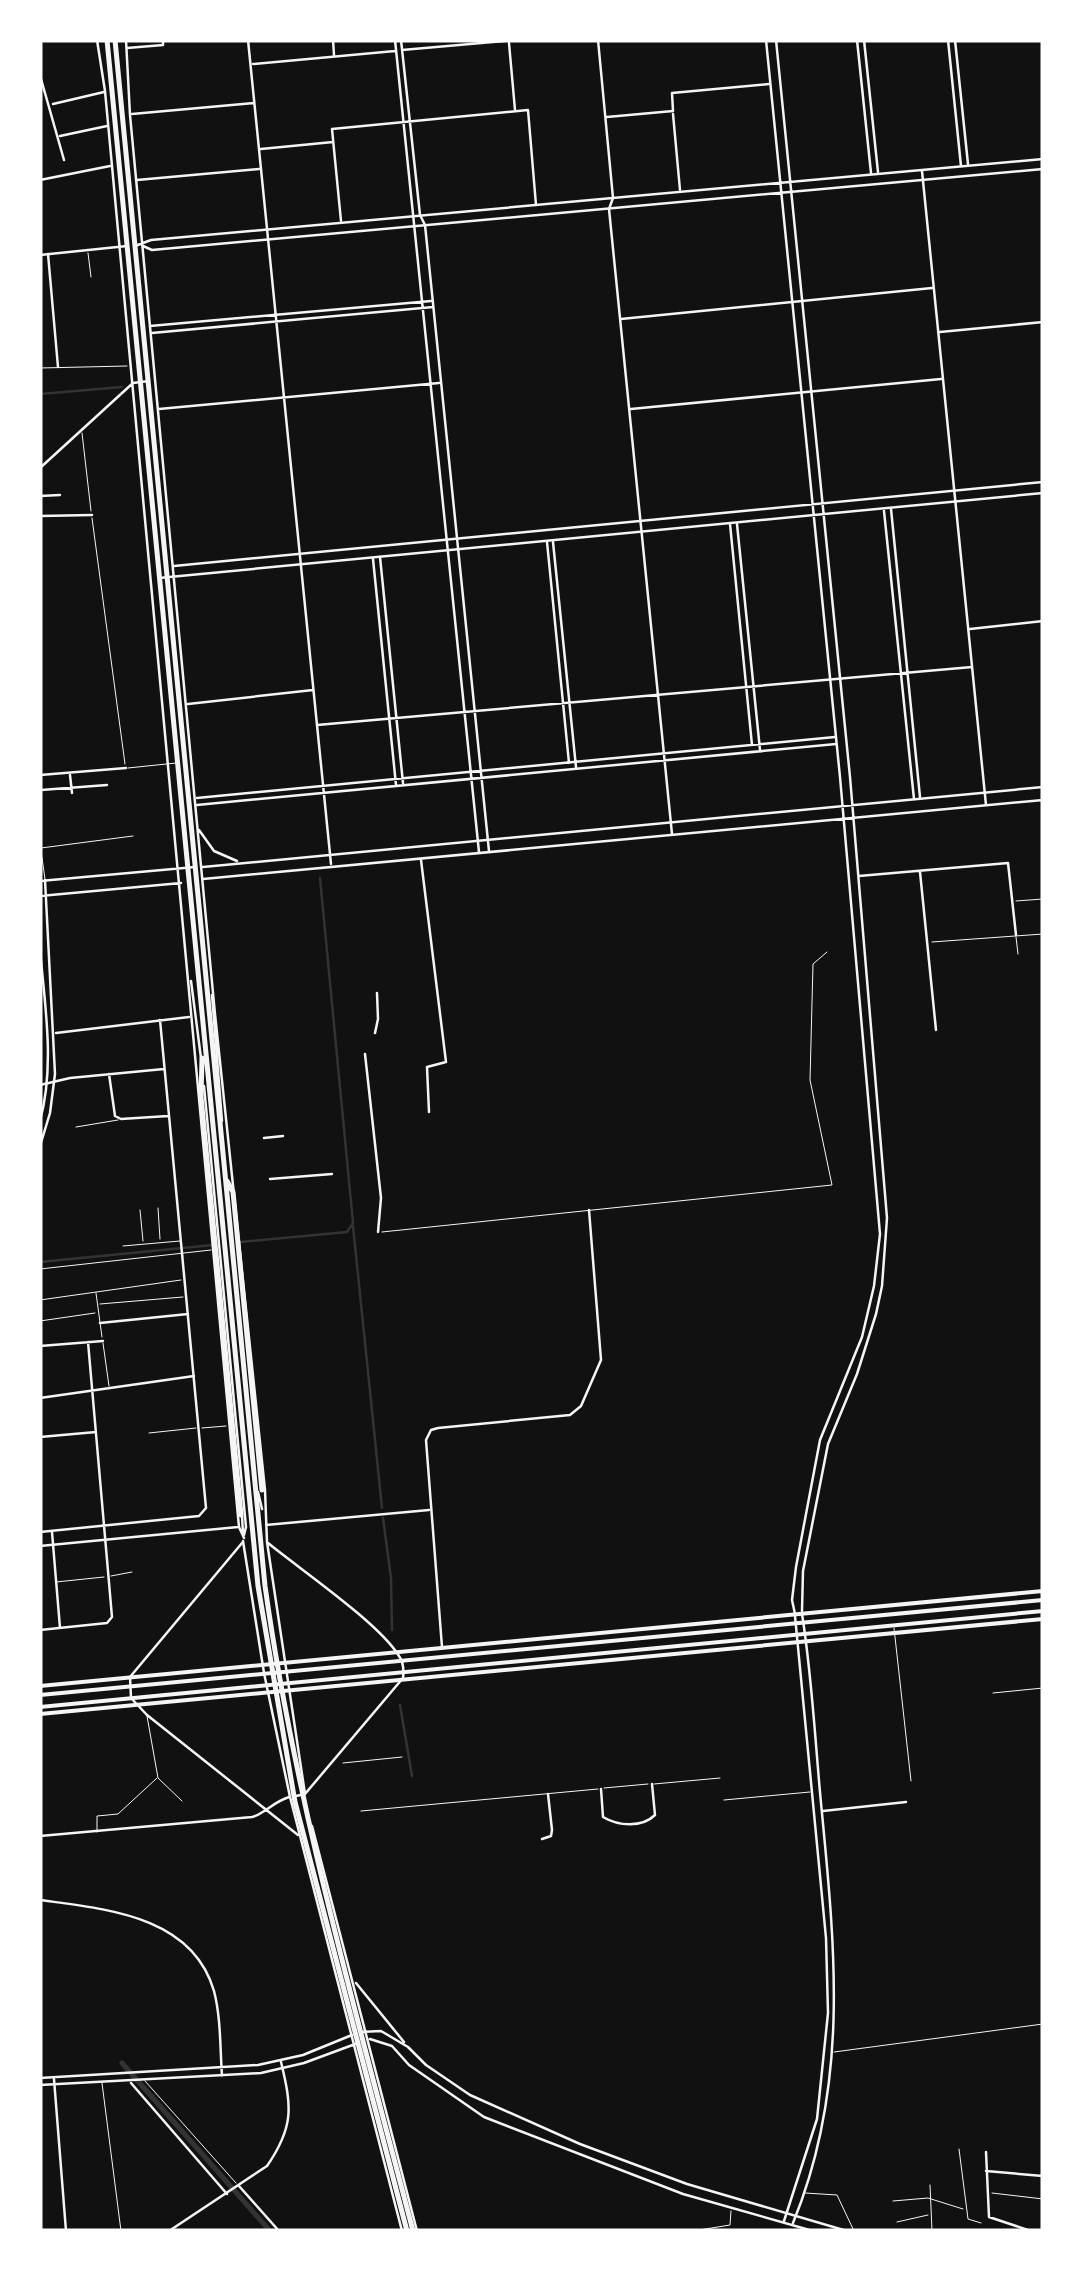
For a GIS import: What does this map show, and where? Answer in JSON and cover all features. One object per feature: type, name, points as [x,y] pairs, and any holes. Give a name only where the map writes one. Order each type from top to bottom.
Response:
[{"type":"highway","points":[[109,40],[258,1537],[281,1698],[302,1800],[410,2231]]},
{"type":"highway","points":[[114,69],[251,1537],[274,1696],[295,1802],[410,2231]]},
{"type":"highway","points":[[202,1030],[201,1097],[242,1515]]},
{"type":"highway","points":[[224,1176],[233,1192],[262,1490]]},
{"type":"main road","points":[[40,1686],[1043,1591]]},
{"type":"main road","points":[[40,1695],[1043,1600]]},
{"type":"main road","points":[[40,1710],[268,1691],[404,1671],[1043,1611]]},
{"type":"main road","points":[[40,1710],[266,1684],[402,1678],[1043,1619]]},
{"type":"street","points":[[109,40],[105,91],[108,126],[180,883],[220,1249],[242,1527]]},
{"type":"street","points":[[109,40],[123,102],[130,114]]},
{"type":"street","points":[[126,40],[150,333],[266,1490],[264,1516]]},
{"type":"street","points":[[127,48],[163,45],[163,40]]},
{"type":"street","points":[[248,40],[331,867]]},
{"type":"street","points":[[332,40],[334,57]]},
{"type":"street","points":[[395,40],[420,216],[425,226],[489,852]]},
{"type":"street","points":[[401,40],[414,216],[479,852]]},
{"type":"street","points":[[508,40],[516,111]]},
{"type":"street","points":[[252,64],[515,40]]},
{"type":"street","points":[[598,40],[613,198],[609,209],[672,834]]},
{"type":"street","points":[[766,40],[880,1234],[862,1337],[820,1440],[792,1600],[805,1632],[834,1938],[832,2073],[824,2121],[792,2224]]},
{"type":"street","points":[[776,40],[854,818],[886,1187],[886,1243],[876,1314],[828,1444],[796,1623],[826,1938],[828,2013],[817,2119],[784,2222]]},
{"type":"street","points":[[857,40],[872,174]]},
{"type":"street","points":[[864,40],[878,174]]},
{"type":"street","points":[[948,40],[961,166]]},
{"type":"street","points":[[955,40],[968,166]]},
{"type":"street","points":[[41,79],[64,160]]},
{"type":"street","points":[[680,192],[672,93],[770,84]]},
{"type":"street","points":[[50,105],[105,91]]},
{"type":"street","points":[[130,114],[255,103]]},
{"type":"street","points":[[341,222],[332,128],[516,111],[528,110],[536,205]]},
{"type":"street","points":[[606,117],[673,111]]},
{"type":"street","points":[[59,136],[108,126]]},
{"type":"street","points":[[260,149],[333,142]]},
{"type":"street","points":[[40,255],[341,222],[680,192],[779,188],[872,174],[1043,158]]},
{"type":"street","points":[[40,180],[112,166]]},
{"type":"street","points":[[136,180],[262,169]]},
{"type":"street","points":[[142,245],[152,250],[609,209],[789,187],[1043,169]]},
{"type":"street","points":[[922,170],[986,806]]},
{"type":"street","points":[[48,254],[58,367]]},
{"type":"street","points":[[620,319],[933,288]]},
{"type":"street","points":[[150,326],[432,301]]},
{"type":"street","points":[[150,333],[433,308]]},
{"type":"street","points":[[938,332],[1043,322]]},
{"type":"street","points":[[795,349],[805,348]]},
{"type":"street","points":[[630,409],[942,379]]},
{"type":"street","points":[[40,468],[133,383],[155,380]]},
{"type":"street","points":[[158,409],[441,382]]},
{"type":"street","points":[[150,568],[448,545],[640,521],[811,510],[884,510],[1043,482]]},
{"type":"street","points":[[152,579],[380,557],[458,544],[553,540],[730,523],[811,510],[1043,493]]},
{"type":"street","points":[[40,496],[60,495]]},
{"type":"street","points":[[891,509],[920,799]]},
{"type":"street","points":[[884,510],[914,800]]},
{"type":"street","points":[[40,516],[92,515]]},
{"type":"street","points":[[737,522],[760,751]]},
{"type":"street","points":[[730,523],[753,752]]},
{"type":"street","points":[[546,540],[570,770]]},
{"type":"street","points":[[553,540],[576,769]]},
{"type":"street","points":[[373,557],[396,785]]},
{"type":"street","points":[[380,557],[403,785]]},
{"type":"street","points":[[968,629],[1043,621]]},
{"type":"street","points":[[317,725],[972,666]]},
{"type":"street","points":[[186,704],[314,690]]},
{"type":"street","points":[[195,798],[835,737]]},
{"type":"street","points":[[196,805],[836,744]]},
{"type":"street","points":[[40,775],[126,768]]},
{"type":"street","points":[[69,773],[72,794]]},
{"type":"street","points":[[40,790],[106,785]]},
{"type":"street","points":[[42,881],[1043,788]]},
{"type":"street","points":[[42,896],[1043,800]]},
{"type":"street","points":[[198,826],[214,852],[243,863]]},
{"type":"street","points":[[420,858],[446,1062],[444,1066],[428,1068],[429,1112]]},
{"type":"street","points":[[858,876],[1008,863],[1016,935]]},
{"type":"street","points":[[920,871],[936,1030]]},
{"type":"street","points":[[40,888],[42,881]]},
{"type":"street","points":[[40,1146],[54,1084],[56,1033],[42,881]]},
{"type":"street","points":[[40,950],[48,1034],[40,1121]]},
{"type":"street","points":[[212,968],[212,1016],[258,1491],[264,1516]]},
{"type":"street","points":[[189,970],[190,1017],[229,1426],[262,1666],[290,1797],[351,2035],[410,2231]]},
{"type":"street","points":[[375,1033],[376,993]]},
{"type":"street","points":[[56,1033],[190,1017]]},
{"type":"street","points":[[40,1532],[199,1516],[204,1512],[195,1376],[160,1020]]},
{"type":"street","points":[[40,1035],[48,1034]]},
{"type":"street","points":[[366,1054],[381,1198],[378,1232]]},
{"type":"street","points":[[43,1085],[108,1073],[165,1069]]},
{"type":"street","points":[[108,1073],[112,1112],[122,1119],[170,1116]]},
{"type":"street","points":[[264,1138],[282,1136]]},
{"type":"street","points":[[270,1180],[332,1174]]},
{"type":"street","points":[[878,1188],[886,1187]]},
{"type":"street","points":[[443,1649],[426,1440],[431,1430],[570,1415],[581,1406],[601,1360],[588,1210]]},
{"type":"street","points":[[100,1323],[188,1314]]},
{"type":"street","points":[[40,1346],[103,1341]]},
{"type":"street","points":[[42,1630],[110,1622],[88,1342]]},
{"type":"street","points":[[40,1398],[195,1376]]},
{"type":"street","points":[[40,1437],[97,1432]]},
{"type":"street","points":[[820,1440],[828,1444]]},
{"type":"street","points":[[262,1490],[286,1686],[305,1794],[366,2030],[410,2231]]},
{"type":"street","points":[[40,1546],[429,1510]]},
{"type":"street","points":[[242,1515],[242,1527]]},
{"type":"street","points":[[52,1531],[60,1628]]},
{"type":"street","points":[[244,1540],[130,1678],[131,1698],[147,1715],[300,1836]]},
{"type":"street","points":[[40,1836],[259,1815],[265,1808],[305,1794],[402,1678],[402,1660],[386,1639],[267,1542]]},
{"type":"street","points":[[808,1742],[815,1742]]},
{"type":"street","points":[[601,1788],[604,1817],[614,1824],[634,1824],[654,1815],[652,1784]]},
{"type":"street","points":[[542,1840],[551,1836],[552,1830],[548,1794]]},
{"type":"street","points":[[822,1811],[906,1802]]},
{"type":"street","points":[[40,1900],[120,1911],[145,1920],[184,1944],[212,1985],[222,2077]]},
{"type":"street","points":[[826,1938],[834,1938]]},
{"type":"street","points":[[352,1979],[426,2065],[492,2107],[687,2184],[847,2231]]},
{"type":"street","points":[[40,2078],[222,2069],[281,2060],[366,2030],[381,2031],[408,2047]]},
{"type":"street","points":[[40,2085],[222,2077],[282,2068],[368,2039],[382,2040],[409,2065],[484,2117],[616,2169],[814,2231]]},
{"type":"street","points":[[169,2231],[267,2166],[285,2138],[290,2110],[281,2060]]},
{"type":"street","points":[[824,2072],[832,2073]]},
{"type":"street","points":[[54,2077],[66,2231]]},
{"type":"street","points":[[130,2082],[226,2194]]},
{"type":"street","points":[[986,2152],[988,2216],[1032,2231]]},
{"type":"street","points":[[986,2171],[1043,2176]]},
{"type":"street","points":[[239,2186],[279,2231]]},
{"type":"lane","points":[[87,250],[91,277]]},
{"type":"lane","points":[[40,280],[50,279]]},
{"type":"lane","points":[[40,368],[131,366]]},
{"type":"lane","points":[[82,430],[126,768],[192,761]]},
{"type":"lane","points":[[41,848],[133,836]]},
{"type":"lane","points":[[40,842],[42,881]]},
{"type":"lane","points":[[1012,901],[1043,898]]},
{"type":"lane","points":[[926,942],[1043,934]]},
{"type":"lane","points":[[1016,935],[1018,954]]},
{"type":"lane","points":[[378,1232],[832,1185],[813,1096],[809,1038],[813,964],[828,952]]},
{"type":"lane","points":[[76,1127],[122,1119]]},
{"type":"lane","points":[[158,1208],[161,1242]]},
{"type":"lane","points":[[140,1210],[144,1244]]},
{"type":"lane","points":[[123,1246],[180,1242]]},
{"type":"lane","points":[[40,1269],[212,1250]]},
{"type":"lane","points":[[40,1300],[184,1280]]},
{"type":"lane","points":[[96,1290],[109,1387]]},
{"type":"lane","points":[[98,1304],[186,1296]]},
{"type":"lane","points":[[40,1321],[99,1313]]},
{"type":"lane","points":[[148,1433],[229,1426]]},
{"type":"lane","points":[[56,1582],[132,1572]]},
{"type":"lane","points":[[894,1625],[911,1781]]},
{"type":"lane","points":[[993,1693],[1043,1688]]},
{"type":"lane","points":[[147,1715],[158,1778],[182,1801]]},
{"type":"lane","points":[[343,1763],[402,1757]]},
{"type":"lane","points":[[97,1832],[97,1816],[118,1814],[158,1778]]},
{"type":"lane","points":[[361,1811],[720,1778]]},
{"type":"lane","points":[[724,1800],[812,1792]]},
{"type":"lane","points":[[834,2052],[1043,2024]]},
{"type":"lane","points":[[145,2081],[239,2186]]},
{"type":"lane","points":[[102,2083],[122,2231]]},
{"type":"lane","points":[[959,2149],[966,2210],[971,2222],[981,2223]]},
{"type":"lane","points":[[930,2186],[932,2231]]},
{"type":"lane","points":[[803,2192],[837,2194],[854,2231]]},
{"type":"lane","points":[[986,2192],[1043,2199]]},
{"type":"lane","points":[[893,2201],[928,2198],[966,2210]]},
{"type":"lane","points":[[693,2231],[730,2225],[731,2207]]},
{"type":"lane","points":[[897,2222],[930,2214]]},
{"type":"lane","points":[[978,2231],[988,2216]]},
{"type":"waterway","points":[[40,394],[122,387]]},
{"type":"waterway","points":[[241,1242],[347,1232],[353,1223],[320,878]]},
{"type":"waterway","points":[[353,1226],[382,1508]]},
{"type":"waterway","points":[[40,1262],[213,1245]]},
{"type":"waterway","points":[[383,1518],[391,1578],[392,1630]]},
{"type":"waterway","points":[[400,1705],[412,1776]]},
{"type":"waterway","points":[[122,2063],[270,2231]]}]
